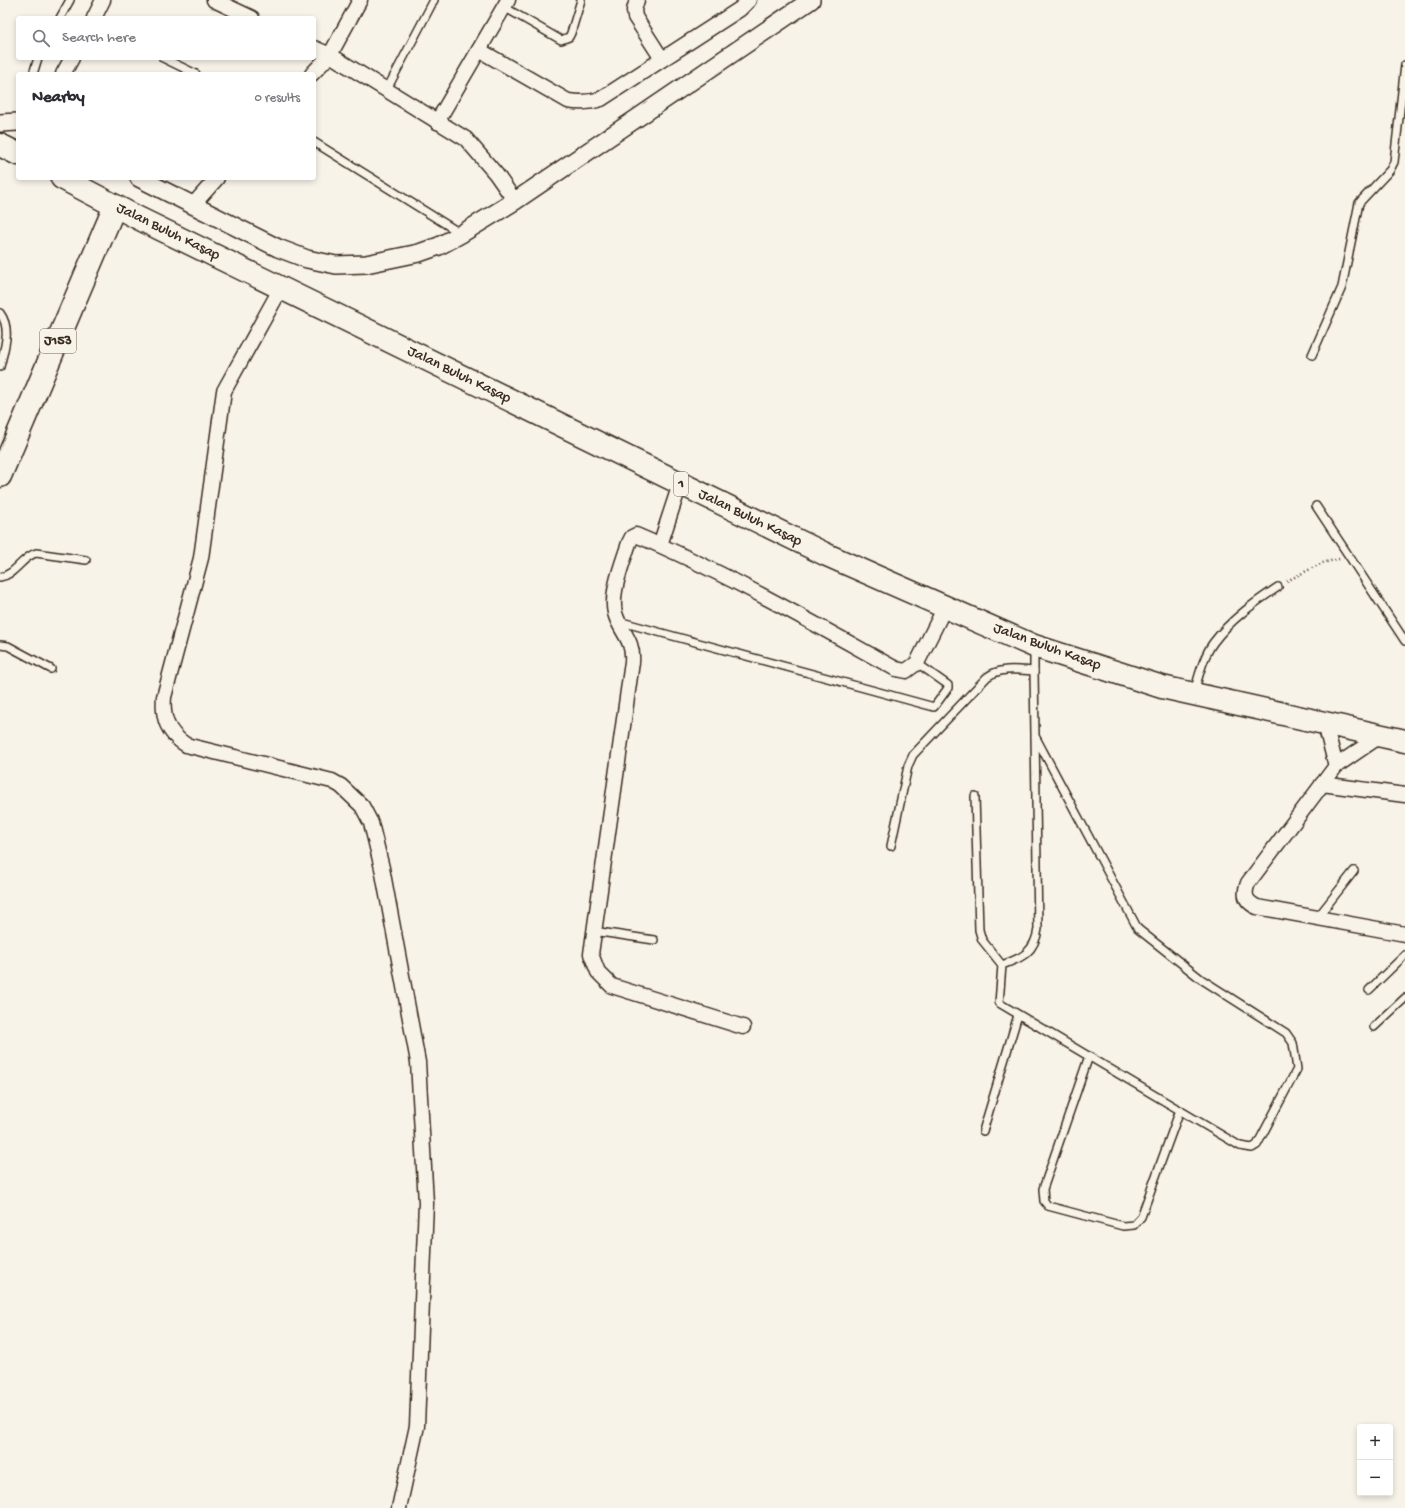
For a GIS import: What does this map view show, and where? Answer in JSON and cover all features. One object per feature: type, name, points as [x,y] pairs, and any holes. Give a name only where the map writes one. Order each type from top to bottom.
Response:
[{"type":"main road","name":"Jalan Buluh Kasap","points":[[66,180],[281,288],[827,556],[1034,646],[1162,687],[1405,741]]},
{"type":"main road","name":"J153","points":[[0,476],[115,206]]},
{"type":"street","points":[[95,16],[103,0]]},
{"type":"street","points":[[214,0],[248,16]]},
{"type":"street","points":[[314,72],[330,55],[360,0]]},
{"type":"street","points":[[637,0],[634,10],[635,17],[662,59]]},
{"type":"street","points":[[479,50],[555,94],[577,103],[586,103],[601,99],[740,9],[749,0]]},
{"type":"street","points":[[143,180],[278,248],[307,259],[336,265],[366,264],[399,258],[439,246],[515,201],[811,0]]},
{"type":"street","points":[[437,122],[506,3]]},
{"type":"street","points":[[316,49],[330,55],[386,92],[468,142],[496,174],[515,201]]},
{"type":"street","points":[[64,72],[71,60]]},
{"type":"street","points":[[0,123],[16,122]]},
{"type":"street","points":[[193,205],[216,180]]},
{"type":"street","points":[[281,288],[224,391],[201,558],[164,697],[163,708],[165,720],[169,730],[176,739],[186,745],[332,781],[344,789],[362,806],[370,823],[382,868],[418,1062],[426,1203],[416,1428],[399,1508]]},
{"type":"street","points":[[660,545],[680,484]]},
{"type":"street","points":[[743,1027],[612,986],[604,980],[594,964],[591,954],[593,931],[632,662],[630,642],[618,621],[614,606],[614,598],[632,537],[636,535],[660,545],[781,605],[896,669],[906,671],[917,663],[945,607]]},
{"type":"street","points":[[1325,724],[1336,766]]},
{"type":"street","points":[[1380,736],[1336,766],[1248,884],[1245,890],[1246,898],[1250,904],[1257,907],[1405,934]]},
{"type":"street","points":[[1322,784],[1405,795]]},
{"type":"lane","points":[[61,16],[70,0]]},
{"type":"lane","points":[[386,92],[434,0]]},
{"type":"lane","points":[[506,3],[560,40],[565,39],[571,33],[581,0]]},
{"type":"lane","points":[[34,72],[37,60]]},
{"type":"lane","points":[[167,60],[192,72]]},
{"type":"lane","points":[[1312,355],[1342,287],[1359,203],[1390,170],[1394,162],[1405,65]]},
{"type":"lane","points":[[316,143],[461,234]]},
{"type":"lane","points":[[0,313],[6,324],[6,336],[0,367]]},
{"type":"lane","points":[[1316,506],[1405,641]]},
{"type":"lane","points":[[0,577],[7,575],[36,553],[86,560]]},
{"type":"lane","points":[[1194,694],[1202,666],[1212,644],[1232,620],[1278,587]]},
{"type":"lane","points":[[618,621],[934,707],[948,688],[948,685],[917,663]]},
{"type":"lane","points":[[0,645],[8,646],[51,670]]},
{"type":"lane","points":[[1002,965],[1024,956],[1030,951],[1037,937],[1034,646]]},
{"type":"lane","points":[[891,846],[908,766],[913,755],[987,677],[996,672],[1006,670],[1034,671]]},
{"type":"lane","points":[[974,796],[979,930],[982,940],[1002,965],[999,1003],[1240,1146],[1252,1148],[1257,1145],[1297,1069],[1293,1043],[1286,1033],[1201,980],[1138,929],[1035,736]]},
{"type":"lane","points":[[1317,918],[1354,871]]},
{"type":"lane","points":[[593,931],[654,940]]},
{"type":"lane","points":[[1369,990],[1405,955]]},
{"type":"lane","points":[[1374,1028],[1405,998]]},
{"type":"lane","points":[[983,1132],[1018,1015]]},
{"type":"lane","points":[[1089,1056],[1043,1189],[1044,1201],[1048,1206],[1128,1227],[1138,1222],[1180,1110]]},
{"type":"path","points":[[1278,587],[1322,563],[1349,556]]}]
